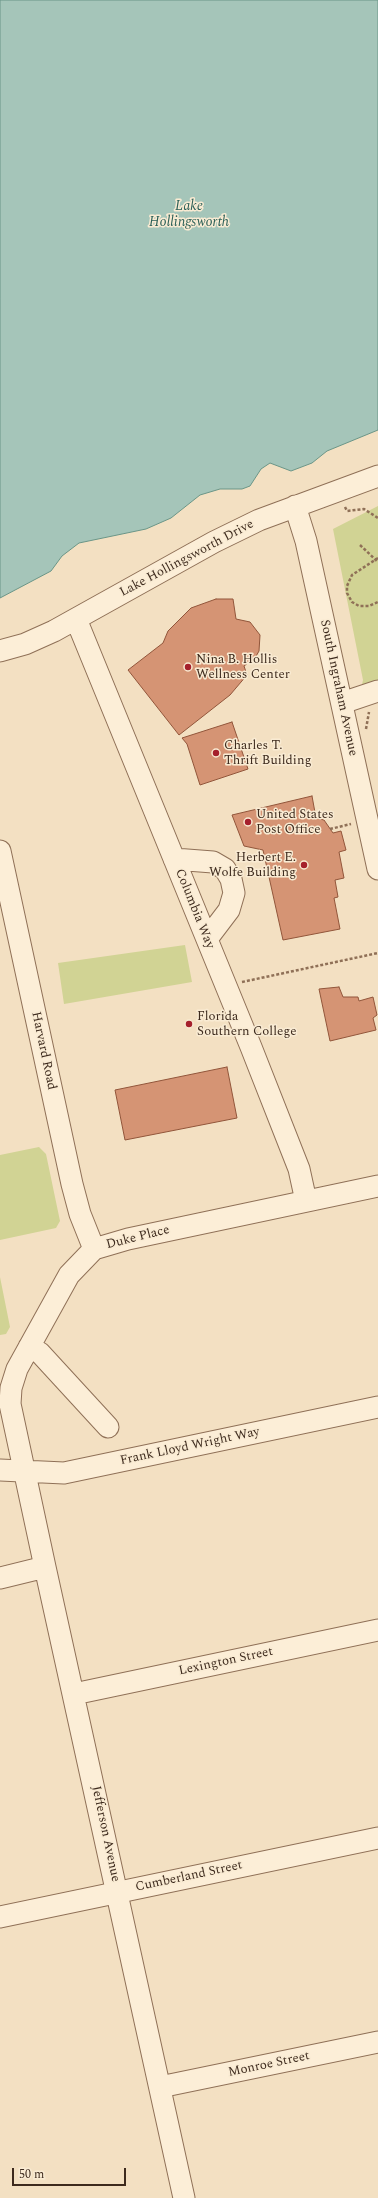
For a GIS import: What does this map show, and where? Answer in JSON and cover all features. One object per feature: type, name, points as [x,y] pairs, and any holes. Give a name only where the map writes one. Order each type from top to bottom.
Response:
[{"type":"street","name":"Lake Hollingsworth Drive","points":[[0,651],[25,644],[76,619],[214,542],[259,520],[378,476]]},
{"type":"street","name":"South Ingraham Avenue","points":[[296,506],[306,541],[378,870]]},
{"type":"street","name":"Columbia Way","points":[[76,619],[299,1169],[306,1201]]},
{"type":"street","points":[[342,704],[374,700]]},
{"type":"street","name":"Harvard Road","points":[[0,851],[72,1184],[80,1214],[94,1249]]},
{"type":"street","points":[[174,859],[213,862],[225,869],[231,879],[234,893],[229,910],[207,939]]},
{"type":"street","name":"Duke Place","points":[[24,1471],[10,1404],[11,1388],[17,1369],[69,1276],[94,1249],[128,1239],[378,1186]]},
{"type":"street","points":[[29,1347],[40,1352],[108,1428]]},
{"type":"street","name":"Frank Lloyd Wright Way","points":[[0,1470],[64,1473],[378,1407]]},
{"type":"street","name":"Jefferson Avenue","points":[[24,1471],[118,1892],[184,2198]]},
{"type":"street","points":[[0,1578],[45,1567]]},
{"type":"street","name":"Lexington Street","points":[[74,1694],[378,1630]]},
{"type":"street","name":"Cumberland Street","points":[[0,1917],[378,1838]]},
{"type":"street","name":"Monroe Street","points":[[160,2088],[378,2042]]},
{"type":"path","points":[[345,507],[347,511],[364,509],[378,518]]},
{"type":"path","points":[[360,545],[377,560],[352,575],[347,586],[347,593],[352,602],[359,606],[369,606],[378,602]]},
{"type":"path","points":[[366,730],[374,700]]},
{"type":"path","points":[[330,829],[355,823]]},
{"type":"path","points":[[242,982],[378,953]]},
{"type":"green space","points":[[378,506],[378,682],[360,694],[363,680],[333,529]]},
{"type":"green space","points":[[185,945],[192,982],[64,1004],[58,963]]},
{"type":"green space","points":[[39,1147],[46,1154],[60,1221],[56,1228],[0,1240],[0,1155]]},
{"type":"green space","points":[[0,1277],[10,1327],[6,1334],[0,1335]]},
{"type":"water","name":"Lake Hollingsworth","points":[[0,0],[378,0],[378,430],[327,451],[312,463],[291,471],[270,463],[261,469],[250,486],[242,489],[220,489],[200,495],[171,518],[146,529],[79,543],[62,556],[51,571],[0,598]]},
{"type":"building","name":"Nina B. Hollis Wellness Center","points":[[216,599],[233,599],[236,619],[250,622],[260,635],[259,651],[255,658],[244,666],[247,675],[230,695],[179,735],[128,670],[163,643],[168,631],[191,608]]},
{"type":"building","name":"Charles T. Thrift Building","points":[[232,722],[248,769],[200,785],[187,744],[182,738]]},
{"type":"building","name":"Herbert E. Wolfe Building","points":[[312,796],[316,818],[324,820],[333,833],[341,831],[346,850],[339,852],[344,878],[335,880],[338,897],[334,898],[340,929],[283,940],[263,850],[244,846],[232,815]]},
{"type":"building","points":[[339,987],[343,997],[358,997],[359,1001],[373,997],[377,1015],[373,1018],[376,1030],[330,1041],[319,989]]},
{"type":"building","points":[[227,1067],[237,1118],[125,1140],[115,1090]]},
{"type":"place","name":"Nina B. Hollis Wellness Center","points":[[188,667]]},
{"type":"place","name":"Charles T. Thrift Building","points":[[216,753]]},
{"type":"place","name":"United States Post Office","points":[[248,822]]},
{"type":"place","name":"Herbert E. Wolfe Building","points":[[304,865]]},
{"type":"place","name":"Florida Southern College","points":[[189,1024]]}]
